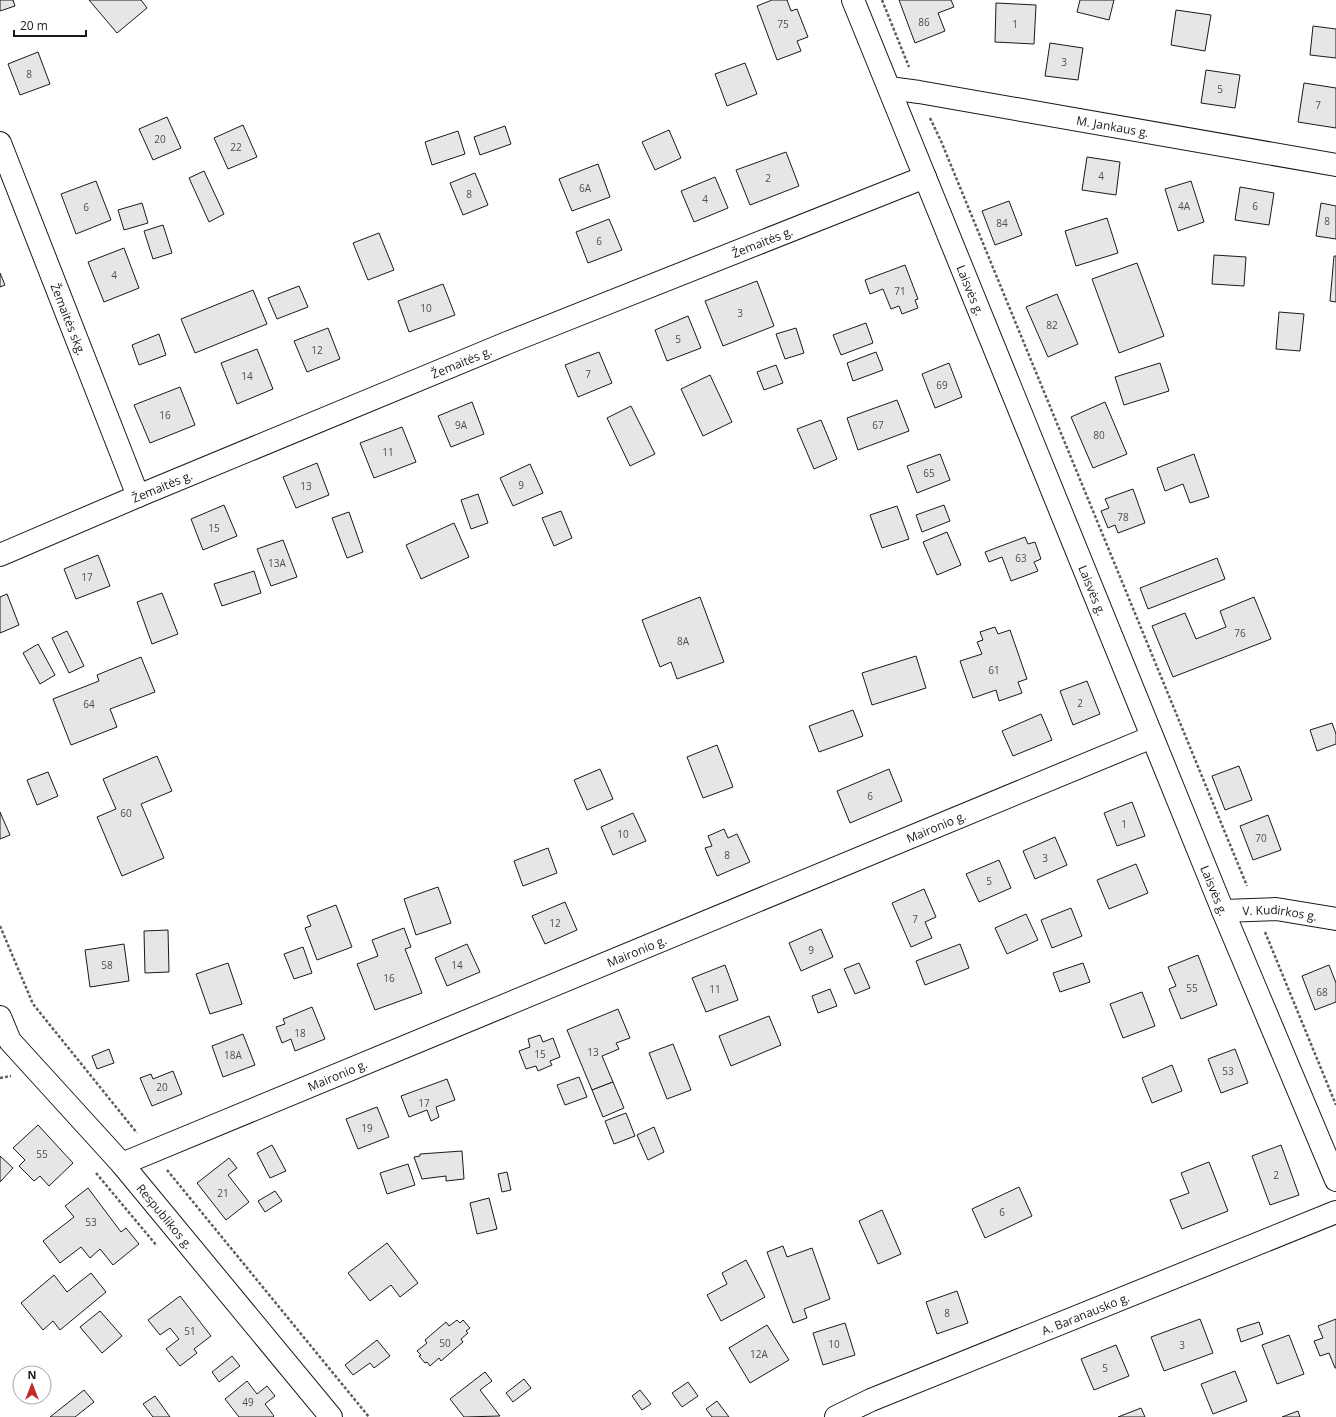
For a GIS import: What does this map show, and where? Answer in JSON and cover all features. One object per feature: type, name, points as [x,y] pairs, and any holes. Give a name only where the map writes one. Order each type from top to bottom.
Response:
[{"type":"street","name":"Laisvės g.","points":[[853,0],[1223,912],[1336,1180]]},
{"type":"street","name":"M. Jankaus g.","points":[[889,88],[1336,165]]},
{"type":"street","name":"Žemaitės skg.","points":[[0,143],[138,496]]},
{"type":"street","name":"Žemaitės g.","points":[[0,555],[507,343],[925,177]]},
{"type":"street","name":"Maironio g.","points":[[122,1164],[1152,737]]},
{"type":"street","name":"V. Kudirkos g.","points":[[1223,912],[1276,909],[1336,919]]},
{"type":"street","name":"Respublikos g.","points":[[0,1017],[5,1041],[122,1164],[331,1417]]},
{"type":"street","name":"A. Baranausko g.","points":[[836,1417],[871,1400],[1336,1212]]},
{"type":"path","points":[[882,0],[1336,1105]]},
{"type":"path","points":[[0,926],[33,1004],[369,1417]]},
{"type":"path","points":[[0,1078],[15,1076]]},
{"type":"building","points":[[0,0],[13,0],[15,6],[0,11]]},
{"type":"building","points":[[89,0],[141,0],[147,8],[117,33]]},
{"type":"building","points":[[772,0],[787,0],[791,11],[797,9],[808,37],[797,41],[801,51],[777,60],[757,6]]},
{"type":"building","points":[[899,0],[951,0],[954,7],[938,13],[945,31],[915,43]]},
{"type":"building","points":[[1080,0],[1114,0],[1109,20],[1077,12]]},
{"type":"building","points":[[996,3],[1036,5],[1034,44],[995,42]]},
{"type":"building","points":[[1176,10],[1211,15],[1205,51],[1171,45]]},
{"type":"building","points":[[1313,26],[1336,29],[1336,58],[1310,55]]},
{"type":"building","points":[[1050,43],[1083,48],[1078,80],[1045,76]]},
{"type":"building","points":[[38,52],[50,84],[20,95],[8,64]]},
{"type":"building","points":[[745,63],[757,94],[727,106],[715,74]]},
{"type":"building","points":[[1206,70],[1240,75],[1235,108],[1201,103]]},
{"type":"building","points":[[1304,83],[1336,88],[1336,128],[1298,122]]},
{"type":"building","points":[[167,117],[181,148],[153,160],[139,129]]},
{"type":"building","points":[[243,125],[257,157],[228,169],[214,138]]},
{"type":"building","points":[[505,126],[511,144],[480,155],[474,137]]},
{"type":"building","points":[[669,130],[681,158],[655,170],[642,142]]},
{"type":"building","points":[[458,131],[465,154],[432,165],[425,142]]},
{"type":"building","points":[[786,152],[799,186],[750,205],[736,170]]},
{"type":"building","points":[[1087,157],[1120,162],[1116,195],[1082,190]]},
{"type":"building","points":[[598,164],[610,197],[572,211],[559,179]]},
{"type":"building","points":[[204,171],[224,214],[209,222],[189,178]]},
{"type":"building","points":[[475,173],[488,205],[463,215],[450,183]]},
{"type":"building","points":[[715,177],[728,208],[694,222],[681,191]]},
{"type":"building","points":[[96,181],[111,220],[76,234],[61,194]]},
{"type":"building","points":[[1191,181],[1204,222],[1178,231],[1165,189]]},
{"type":"building","points":[[1240,187],[1274,193],[1269,225],[1235,220]]},
{"type":"building","points":[[1009,201],[1022,235],[995,245],[982,211]]},
{"type":"building","points":[[142,203],[148,223],[124,230],[118,210]]},
{"type":"building","points":[[1321,203],[1336,206],[1336,239],[1316,236]]},
{"type":"building","points":[[1107,218],[1118,253],[1076,266],[1065,231]]},
{"type":"building","points":[[609,219],[622,250],[588,263],[576,232]]},
{"type":"building","points":[[163,225],[172,253],[153,259],[144,231]]},
{"type":"building","points":[[379,233],[394,270],[368,280],[353,243]]},
{"type":"building","points":[[124,248],[139,288],[104,302],[88,262]]},
{"type":"building","points":[[1214,255],[1246,257],[1244,286],[1212,284]]},
{"type":"building","points":[[1334,256],[1336,256],[1336,302],[1330,301]]},
{"type":"building","points":[[1137,263],[1164,336],[1119,353],[1092,279]]},
{"type":"building","points":[[905,265],[918,299],[915,300],[918,308],[902,314],[899,306],[891,309],[883,289],[870,294],[865,280]]},
{"type":"building","points":[[0,273],[5,285],[0,287]]},
{"type":"building","points":[[757,281],[774,326],[723,346],[705,301]]},
{"type":"building","points":[[443,284],[455,315],[409,332],[398,301]]},
{"type":"building","points":[[299,286],[308,307],[277,319],[268,298]]},
{"type":"building","points":[[253,290],[267,324],[195,353],[181,319]]},
{"type":"building","points":[[1057,294],[1078,344],[1048,357],[1026,307]]},
{"type":"building","points":[[1279,312],[1304,314],[1300,351],[1276,349]]},
{"type":"building","points":[[688,316],[701,348],[667,361],[655,330]]},
{"type":"building","points":[[866,323],[873,343],[841,355],[833,335]]},
{"type":"building","points":[[328,328],[340,359],[307,372],[294,341]]},
{"type":"building","points":[[796,328],[804,353],[785,359],[776,334]]},
{"type":"building","points":[[159,334],[166,355],[139,365],[132,345]]},
{"type":"building","points":[[257,349],[273,389],[237,404],[221,363]]},
{"type":"building","points":[[599,352],[612,383],[578,397],[565,365]]},
{"type":"building","points":[[876,352],[883,370],[853,381],[847,363]]},
{"type":"building","points":[[949,363],[962,397],[935,408],[922,374]]},
{"type":"building","points":[[1160,363],[1169,391],[1124,405],[1115,377]]},
{"type":"building","points":[[776,365],[783,383],[764,390],[757,372]]},
{"type":"building","points":[[710,375],[732,422],[703,436],[681,389]]},
{"type":"building","points":[[180,387],[195,425],[150,443],[134,405]]},
{"type":"building","points":[[897,400],[909,431],[858,450],[847,418]]},
{"type":"building","points":[[472,402],[484,434],[451,447],[438,416]]},
{"type":"building","points":[[1105,402],[1127,454],[1093,468],[1071,417]]},
{"type":"building","points":[[631,406],[655,454],[630,466],[607,418]]},
{"type":"building","points":[[821,420],[837,459],[814,469],[797,429]]},
{"type":"building","points":[[402,427],[416,462],[374,478],[360,443]]},
{"type":"building","points":[[940,454],[950,480],[917,493],[907,466]]},
{"type":"building","points":[[1194,454],[1209,497],[1190,503],[1183,484],[1165,491],[1157,468]]},
{"type":"building","points":[[317,463],[329,495],[296,508],[283,477]]},
{"type":"building","points":[[530,464],[543,493],[513,506],[500,478]]},
{"type":"building","points":[[1133,489],[1145,523],[1118,533],[1115,525],[1108,528],[1101,511],[1109,508],[1105,499]]},
{"type":"building","points":[[478,494],[488,523],[471,529],[461,500]]},
{"type":"building","points":[[224,505],[237,536],[203,550],[191,519]]},
{"type":"building","points":[[944,505],[950,521],[922,532],[916,515]]},
{"type":"building","points":[[897,506],[909,539],[882,548],[870,515]]},
{"type":"building","points":[[561,511],[572,538],[554,546],[542,518]]},
{"type":"building","points":[[349,512],[363,552],[347,558],[332,518]]},
{"type":"building","points":[[454,523],[469,557],[421,579],[406,545]]},
{"type":"building","points":[[947,532],[961,565],[937,575],[923,542]]},
{"type":"building","points":[[1025,537],[1028,544],[1035,542],[1041,559],[1034,562],[1038,571],[1011,581],[1002,557],[989,562],[985,552]]},
{"type":"building","points":[[283,540],[297,577],[271,586],[257,549]]},
{"type":"building","points":[[98,555],[110,586],[76,599],[64,569]]},
{"type":"building","points":[[1217,558],[1225,579],[1148,609],[1140,588]]},
{"type":"building","points":[[254,571],[261,593],[222,606],[214,584]]},
{"type":"building","points":[[162,593],[178,634],[152,644],[137,602]]},
{"type":"building","points":[[7,594],[19,625],[0,633],[0,597]]},
{"type":"building","points":[[700,597],[724,662],[677,679],[671,662],[660,667],[642,620]]},
{"type":"building","points":[[1254,597],[1271,639],[1173,677],[1152,626],[1185,613],[1196,639],[1226,627],[1220,611]]},
{"type":"building","points":[[995,627],[998,634],[1010,630],[1027,679],[1018,682],[1022,693],[999,701],[996,690],[973,698],[960,661],[982,654],[977,642],[983,640],[980,632]]},
{"type":"building","points":[[67,631],[84,666],[69,673],[52,638]]},
{"type":"building","points":[[38,644],[55,675],[40,684],[23,653]]},
{"type":"building","points":[[916,656],[926,688],[872,705],[862,673]]},
{"type":"building","points":[[141,657],[155,692],[110,709],[117,727],[71,745],[53,699],[99,681],[97,675]]},
{"type":"building","points":[[1087,681],[1100,714],[1073,725],[1060,691]]},
{"type":"building","points":[[853,710],[863,736],[819,752],[809,726]]},
{"type":"building","points":[[1041,714],[1052,740],[1013,756],[1002,731]]},
{"type":"building","points":[[1332,723],[1336,734],[1336,744],[1317,751],[1310,730]]},
{"type":"building","points":[[717,745],[733,787],[703,798],[687,757]]},
{"type":"building","points":[[157,756],[172,791],[141,804],[164,858],[122,876],[97,817],[116,809],[103,779]]},
{"type":"building","points":[[1239,766],[1252,800],[1225,810],[1212,776]]},
{"type":"building","points":[[600,769],[613,799],[587,810],[574,780]]},
{"type":"building","points":[[889,769],[902,801],[850,823],[837,791]]},
{"type":"building","points":[[48,772],[58,796],[37,805],[27,780]]},
{"type":"building","points":[[1132,802],[1145,836],[1117,846],[1104,813]]},
{"type":"building","points":[[0,812],[10,835],[0,839]]},
{"type":"building","points":[[633,813],[646,841],[613,855],[601,827]]},
{"type":"building","points":[[1268,815],[1281,850],[1253,860],[1240,826]]},
{"type":"building","points":[[724,829],[728,838],[737,834],[750,862],[717,876],[705,848],[712,846],[708,836]]},
{"type":"building","points":[[1055,837],[1067,865],[1035,879],[1023,851]]},
{"type":"building","points":[[548,848],[557,873],[523,886],[514,861]]},
{"type":"building","points":[[999,860],[1011,888],[979,902],[966,874]]},
{"type":"building","points":[[1136,864],[1148,893],[1109,909],[1097,880]]},
{"type":"building","points":[[438,887],[451,923],[416,935],[404,899]]},
{"type":"building","points":[[924,889],[936,917],[925,922],[932,938],[911,947],[892,903]]},
{"type":"building","points":[[565,902],[577,930],[545,944],[532,916]]},
{"type":"building","points":[[336,905],[352,947],[317,960],[305,928],[311,926],[307,916]]},
{"type":"building","points":[[1071,908],[1082,936],[1052,948],[1041,920]]},
{"type":"building","points":[[1026,914],[1038,940],[1007,954],[995,928]]},
{"type":"building","points":[[404,928],[411,947],[405,949],[422,993],[375,1010],[357,964],[378,956],[372,940]]},
{"type":"building","points":[[821,929],[833,957],[801,971],[789,943]]},
{"type":"building","points":[[168,930],[169,972],[145,973],[144,931]]},
{"type":"building","points":[[124,944],[129,981],[90,987],[85,950]]},
{"type":"building","points":[[467,944],[480,972],[447,986],[435,958]]},
{"type":"building","points":[[960,944],[969,968],[925,985],[916,961]]},
{"type":"building","points":[[303,947],[312,973],[294,979],[284,954]]},
{"type":"building","points":[[1198,955],[1217,1005],[1181,1019],[1169,989],[1176,986],[1168,967]]},
{"type":"building","points":[[228,963],[242,1004],[210,1014],[196,974]]},
{"type":"building","points":[[859,963],[870,988],[855,994],[844,969]]},
{"type":"building","points":[[1083,963],[1090,982],[1060,992],[1053,973]]},
{"type":"building","points":[[725,965],[738,1000],[706,1012],[692,978]]},
{"type":"building","points":[[1329,965],[1336,983],[1336,1002],[1315,1010],[1302,976]]},
{"type":"building","points":[[830,989],[837,1006],[818,1013],[812,996]]},
{"type":"building","points":[[1142,992],[1155,1026],[1123,1038],[1110,1004]]},
{"type":"building","points":[[312,1007],[325,1039],[295,1051],[291,1039],[282,1043],[276,1027],[285,1024],[283,1019]]},
{"type":"building","points":[[618,1009],[630,1038],[616,1043],[619,1049],[602,1056],[613,1082],[592,1090],[567,1030]]},
{"type":"building","points":[[769,1016],[781,1045],[731,1066],[719,1036]]},
{"type":"building","points":[[243,1034],[255,1065],[223,1077],[212,1046]]},
{"type":"building","points":[[540,1035],[543,1042],[553,1038],[560,1057],[550,1061],[552,1065],[538,1071],[536,1066],[526,1069],[519,1051],[530,1047],[528,1039]]},
{"type":"building","points":[[673,1044],[691,1090],[667,1099],[649,1053]]},
{"type":"building","points":[[109,1049],[114,1063],[97,1069],[92,1056]]},
{"type":"building","points":[[1235,1049],[1248,1083],[1221,1093],[1208,1059]]},
{"type":"building","points":[[1172,1065],[1182,1091],[1152,1103],[1142,1078]]},
{"type":"building","points":[[173,1071],[182,1094],[152,1106],[140,1078],[151,1074],[153,1079]]},
{"type":"building","points":[[579,1077],[587,1097],[565,1105],[557,1085]]},
{"type":"building","points":[[447,1079],[455,1100],[436,1107],[439,1117],[431,1121],[427,1110],[409,1117],[401,1096]]},
{"type":"building","points":[[613,1082],[624,1108],[603,1117],[592,1090]]},
{"type":"building","points":[[377,1107],[389,1137],[358,1149],[346,1119]]},
{"type":"building","points":[[626,1113],[635,1136],[614,1144],[605,1121]]},
{"type":"building","points":[[38,1125],[73,1163],[49,1186],[40,1176],[34,1181],[19,1166],[25,1160],[13,1148]]},
{"type":"building","points":[[654,1127],[664,1152],[648,1160],[637,1135]]},
{"type":"building","points":[[272,1145],[286,1171],[270,1178],[257,1153]]},
{"type":"building","points":[[1281,1145],[1299,1195],[1270,1205],[1252,1156]]},
{"type":"building","points":[[462,1151],[464,1179],[446,1181],[446,1176],[422,1179],[414,1157],[420,1156],[420,1154]]},
{"type":"building","points":[[0,1156],[13,1168],[0,1182]]},
{"type":"building","points":[[229,1158],[237,1168],[228,1175],[249,1202],[226,1220],[197,1183]]},
{"type":"building","points":[[1209,1162],[1228,1211],[1182,1229],[1170,1200],[1189,1193],[1181,1173]]},
{"type":"building","points":[[408,1164],[415,1185],[387,1194],[380,1173]]},
{"type":"building","points":[[507,1172],[511,1190],[502,1192],[498,1174]]},
{"type":"building","points":[[1019,1187],[1032,1216],[985,1238],[972,1209]]},
{"type":"building","points":[[88,1188],[121,1232],[126,1228],[139,1244],[113,1265],[100,1249],[90,1258],[81,1247],[60,1263],[43,1241],[74,1217],[65,1206]]},
{"type":"building","points":[[275,1191],[282,1201],[265,1212],[258,1201]]},
{"type":"building","points":[[489,1198],[497,1229],[477,1234],[470,1203]]},
{"type":"building","points":[[882,1210],[901,1254],[878,1264],[859,1221]]},
{"type":"building","points":[[387,1243],[418,1283],[400,1297],[391,1285],[370,1301],[348,1273]]},
{"type":"building","points":[[783,1246],[787,1257],[812,1248],[830,1299],[804,1309],[807,1318],[793,1323],[767,1252]]},
{"type":"building","points":[[746,1260],[765,1297],[721,1321],[707,1295],[727,1284],[722,1273]]},
{"type":"building","points":[[91,1273],[106,1292],[60,1330],[53,1321],[43,1330],[21,1303],[54,1275],[67,1292]]},
{"type":"building","points":[[957,1291],[968,1323],[937,1334],[926,1302]]},
{"type":"building","points":[[180,1296],[211,1336],[194,1349],[197,1353],[180,1366],[166,1349],[179,1339],[170,1328],[160,1335],[148,1320]]},
{"type":"building","points":[[100,1311],[122,1336],[102,1353],[80,1327]]},
{"type":"building","points":[[1200,1319],[1213,1353],[1164,1371],[1151,1337]]},
{"type":"building","points":[[1336,1319],[1335,1368],[1329,1353],[1320,1356],[1314,1341],[1323,1338],[1318,1326]]},
{"type":"building","points":[[457,1320],[460,1323],[463,1320],[470,1328],[466,1331],[468,1333],[461,1339],[463,1342],[441,1361],[439,1358],[430,1366],[427,1362],[425,1363],[417,1351],[427,1343],[425,1340],[446,1322],[449,1326]]},
{"type":"building","points":[[1259,1322],[1263,1334],[1241,1342],[1237,1329]]},
{"type":"building","points":[[845,1323],[855,1355],[823,1365],[813,1333]]},
{"type":"building","points":[[767,1325],[789,1360],[750,1383],[729,1348]]},
{"type":"building","points":[[1289,1335],[1304,1374],[1277,1384],[1262,1345]]},
{"type":"building","points":[[377,1340],[390,1356],[374,1368],[370,1363],[353,1375],[345,1365]]},
{"type":"building","points":[[1116,1345],[1129,1376],[1094,1390],[1081,1359]]},
{"type":"building","points":[[232,1356],[240,1366],[219,1382],[212,1372]]},
{"type":"building","points":[[1235,1371],[1247,1401],[1213,1414],[1201,1384]]},
{"type":"building","points":[[485,1372],[492,1381],[480,1390],[500,1416],[464,1417],[450,1399]]},
{"type":"building","points":[[524,1379],[531,1388],[513,1402],[506,1393]]},
{"type":"building","points":[[247,1381],[257,1394],[267,1386],[275,1396],[265,1404],[274,1416],[273,1417],[239,1417],[225,1399]]},
{"type":"building","points":[[688,1382],[698,1396],[682,1407],[672,1393]]},
{"type":"building","points":[[84,1390],[94,1402],[75,1417],[50,1417]]},
{"type":"building","points":[[640,1390],[651,1404],[642,1410],[632,1396]]},
{"type":"building","points":[[155,1396],[170,1417],[153,1417],[143,1404]]},
{"type":"building","points":[[717,1401],[729,1417],[712,1417],[706,1409]]},
{"type":"building","points":[[1141,1408],[1145,1417],[1118,1417]]},
{"type":"building","points":[[1298,1411],[1300,1417],[1282,1417]]}]
